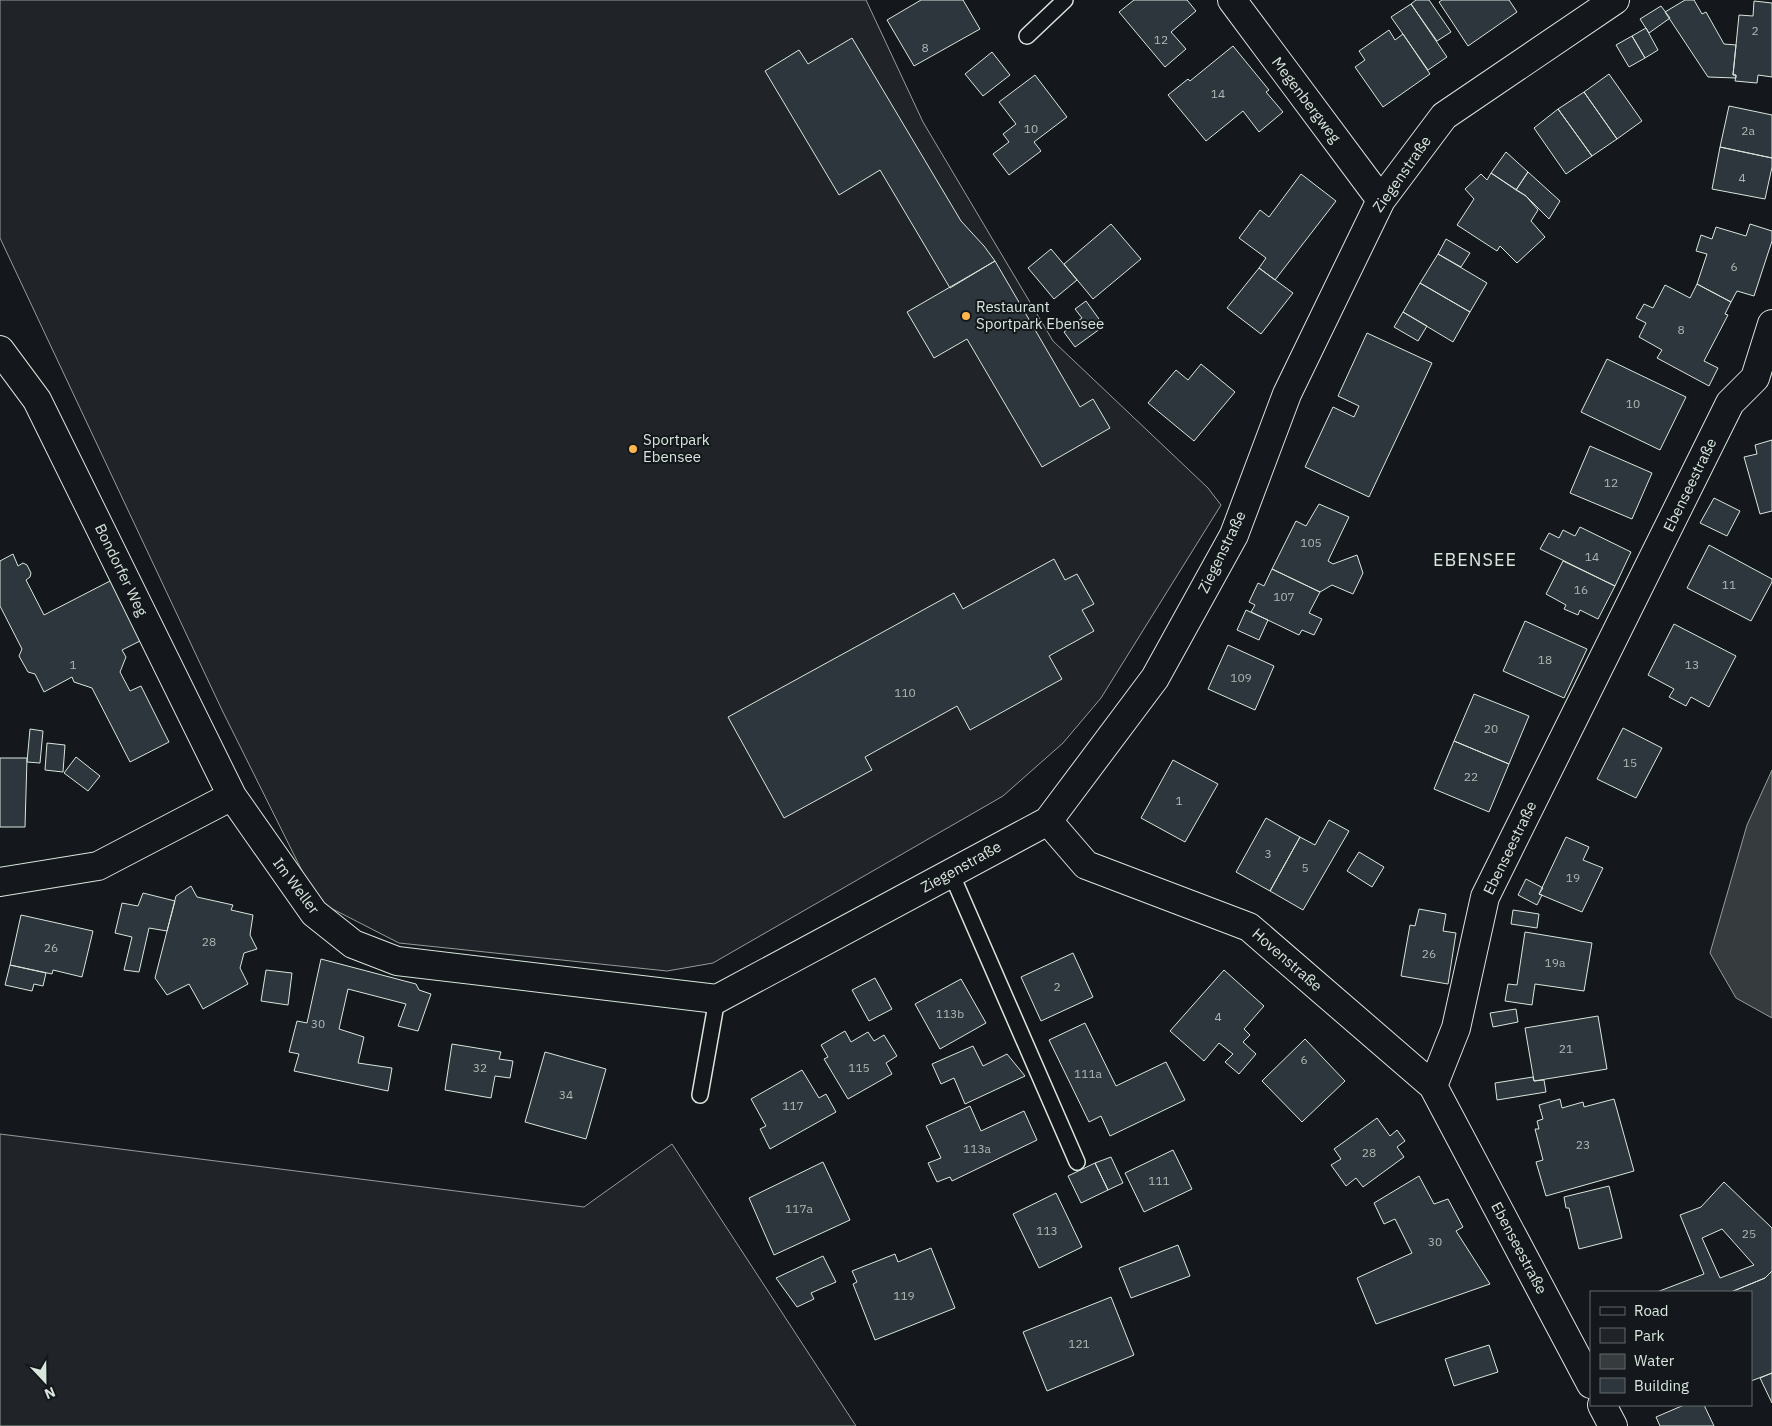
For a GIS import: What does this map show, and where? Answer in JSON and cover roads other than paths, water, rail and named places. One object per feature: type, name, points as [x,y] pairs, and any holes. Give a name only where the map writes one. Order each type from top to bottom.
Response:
[{"type":"street","name":"Megenbergweg","points":[[1232,0],[1380,200]]},
{"type":"street","name":"Ziegenstraße","points":[[717,999],[1048,821],[1155,678],[1234,535],[1287,394],[1380,200],[1444,116],[1614,0]]},
{"type":"street","name":"Ebenseestraße","points":[[1590,1382],[1433,1086],[1456,1028],[1485,897],[1730,403],[1764,377],[1772,324]]},
{"type":"street","name":"Bondorfer Weg","points":[[0,350],[36,400],[232,796]]},
{"type":"street","points":[[0,882],[98,866],[232,796]]},
{"type":"street","name":"Im Weller","points":[[232,796],[314,913],[353,944],[397,961],[717,999]]},
{"type":"street","name":"Hovenstraße","points":[[1048,821],[1086,865],[1249,927],[1433,1086]]},
{"type":"street","points":[[1603,1406],[1613,1426]]},
{"type":"lane","points":[[1026,36],[1065,0]]},
{"type":"lane","points":[[951,873],[1077,1162]]},
{"type":"lane","points":[[700,1095],[717,999]]},
{"type":"water","points":[[1772,770],[1772,1018],[1736,998],[1710,953],[1747,825]]},
{"type":"place","name":"Restaurant Sportpark Ebensee","points":[[966,316]]},
{"type":"place","name":"Sportpark Ebensee","points":[[633,449]]},
{"type":"district","name":"EBENSEE","points":[[1475,560]]}]
